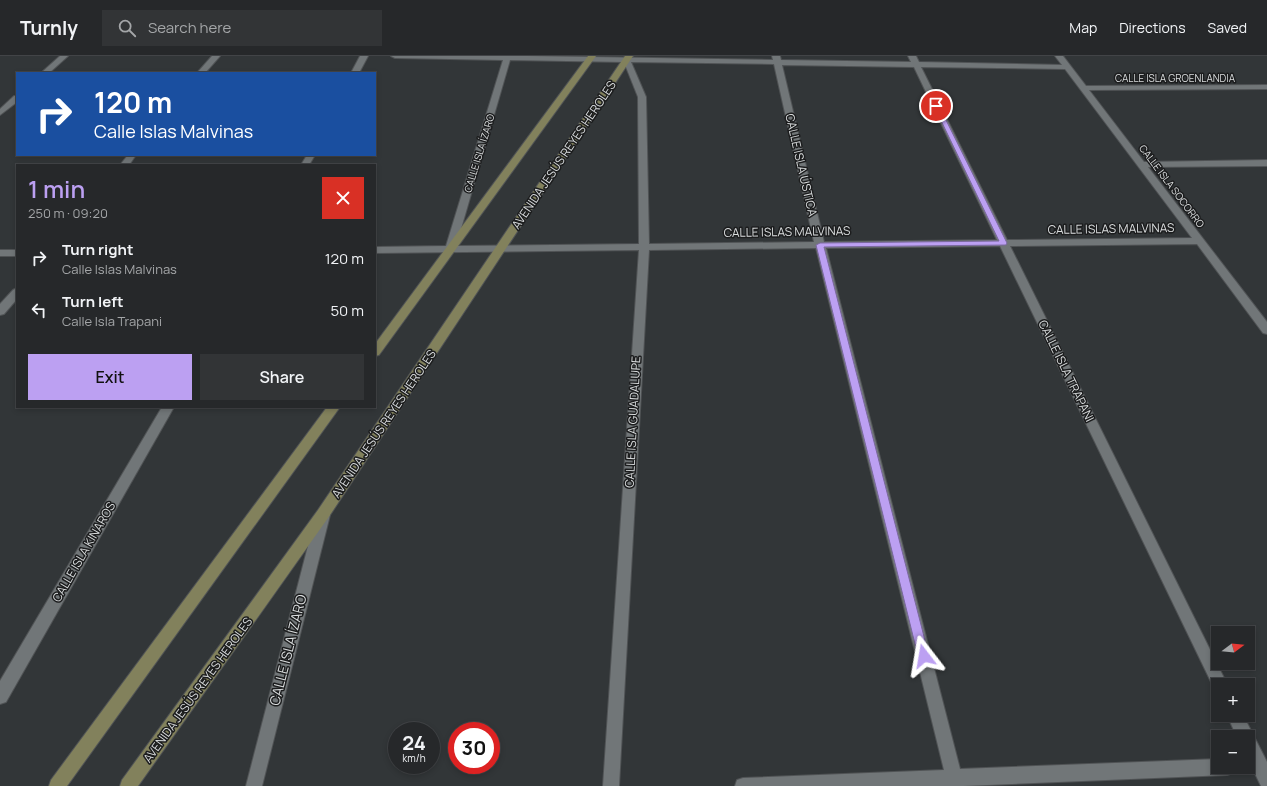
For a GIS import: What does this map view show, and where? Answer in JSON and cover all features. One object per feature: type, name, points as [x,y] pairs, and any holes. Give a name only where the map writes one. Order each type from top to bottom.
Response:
[{"type":"street","points":[[46,72],[64,56]]},
{"type":"street","points":[[202,72],[216,56]]},
{"type":"street","points":[[356,72],[364,56]]},
{"type":"street","points":[[396,56],[914,60],[1068,67]]},
{"type":"street","name":"CALLE ISLA SOCORRO","points":[[1059,56],[1267,330]]},
{"type":"street","name":"CALLE ISLA ÍZARO","points":[[450,249],[508,57]]},
{"type":"street","points":[[376,351],[591,58]]},
{"type":"street","name":"CALLE ISLA GUADALUPE","points":[[611,786],[644,247],[642,96],[628,58]]},
{"type":"street","name":"AVENIDA JESÚS REYES HEROLES","points":[[128,786],[323,514],[628,58]]},
{"type":"street","name":"CALLE ISLA ÚSTICA","points":[[777,59],[820,245],[955,782]]},
{"type":"street","name":"CALLE ISLA TRAPANI","points":[[914,60],[1217,678]]},
{"type":"street","name":"CALLE ISLA GROENLANDIA","points":[[1084,88],[1267,87]]},
{"type":"street","points":[[0,113],[16,99]]},
{"type":"street","points":[[125,164],[131,156]]},
{"type":"street","points":[[1142,165],[1267,163]]},
{"type":"street","name":"CALLE ISLAS MALVINAS","points":[[376,250],[1200,241]]},
{"type":"street","points":[[0,253],[16,253]]},
{"type":"street","points":[[0,312],[16,293]]},
{"type":"street","name":"CALLE ISLA KINAROS","points":[[0,696],[167,408]]},
{"type":"street","points":[[57,786],[333,408]]},
{"type":"street","name":"CALLE ISLA ÍZARO","points":[[254,786],[323,514]]},
{"type":"street","points":[[1255,757],[1260,769]]},
{"type":"street","points":[[743,786],[955,782],[1211,768]]},
{"type":"route","points":[[924,656],[820,245],[1004,243],[936,106]]}]
